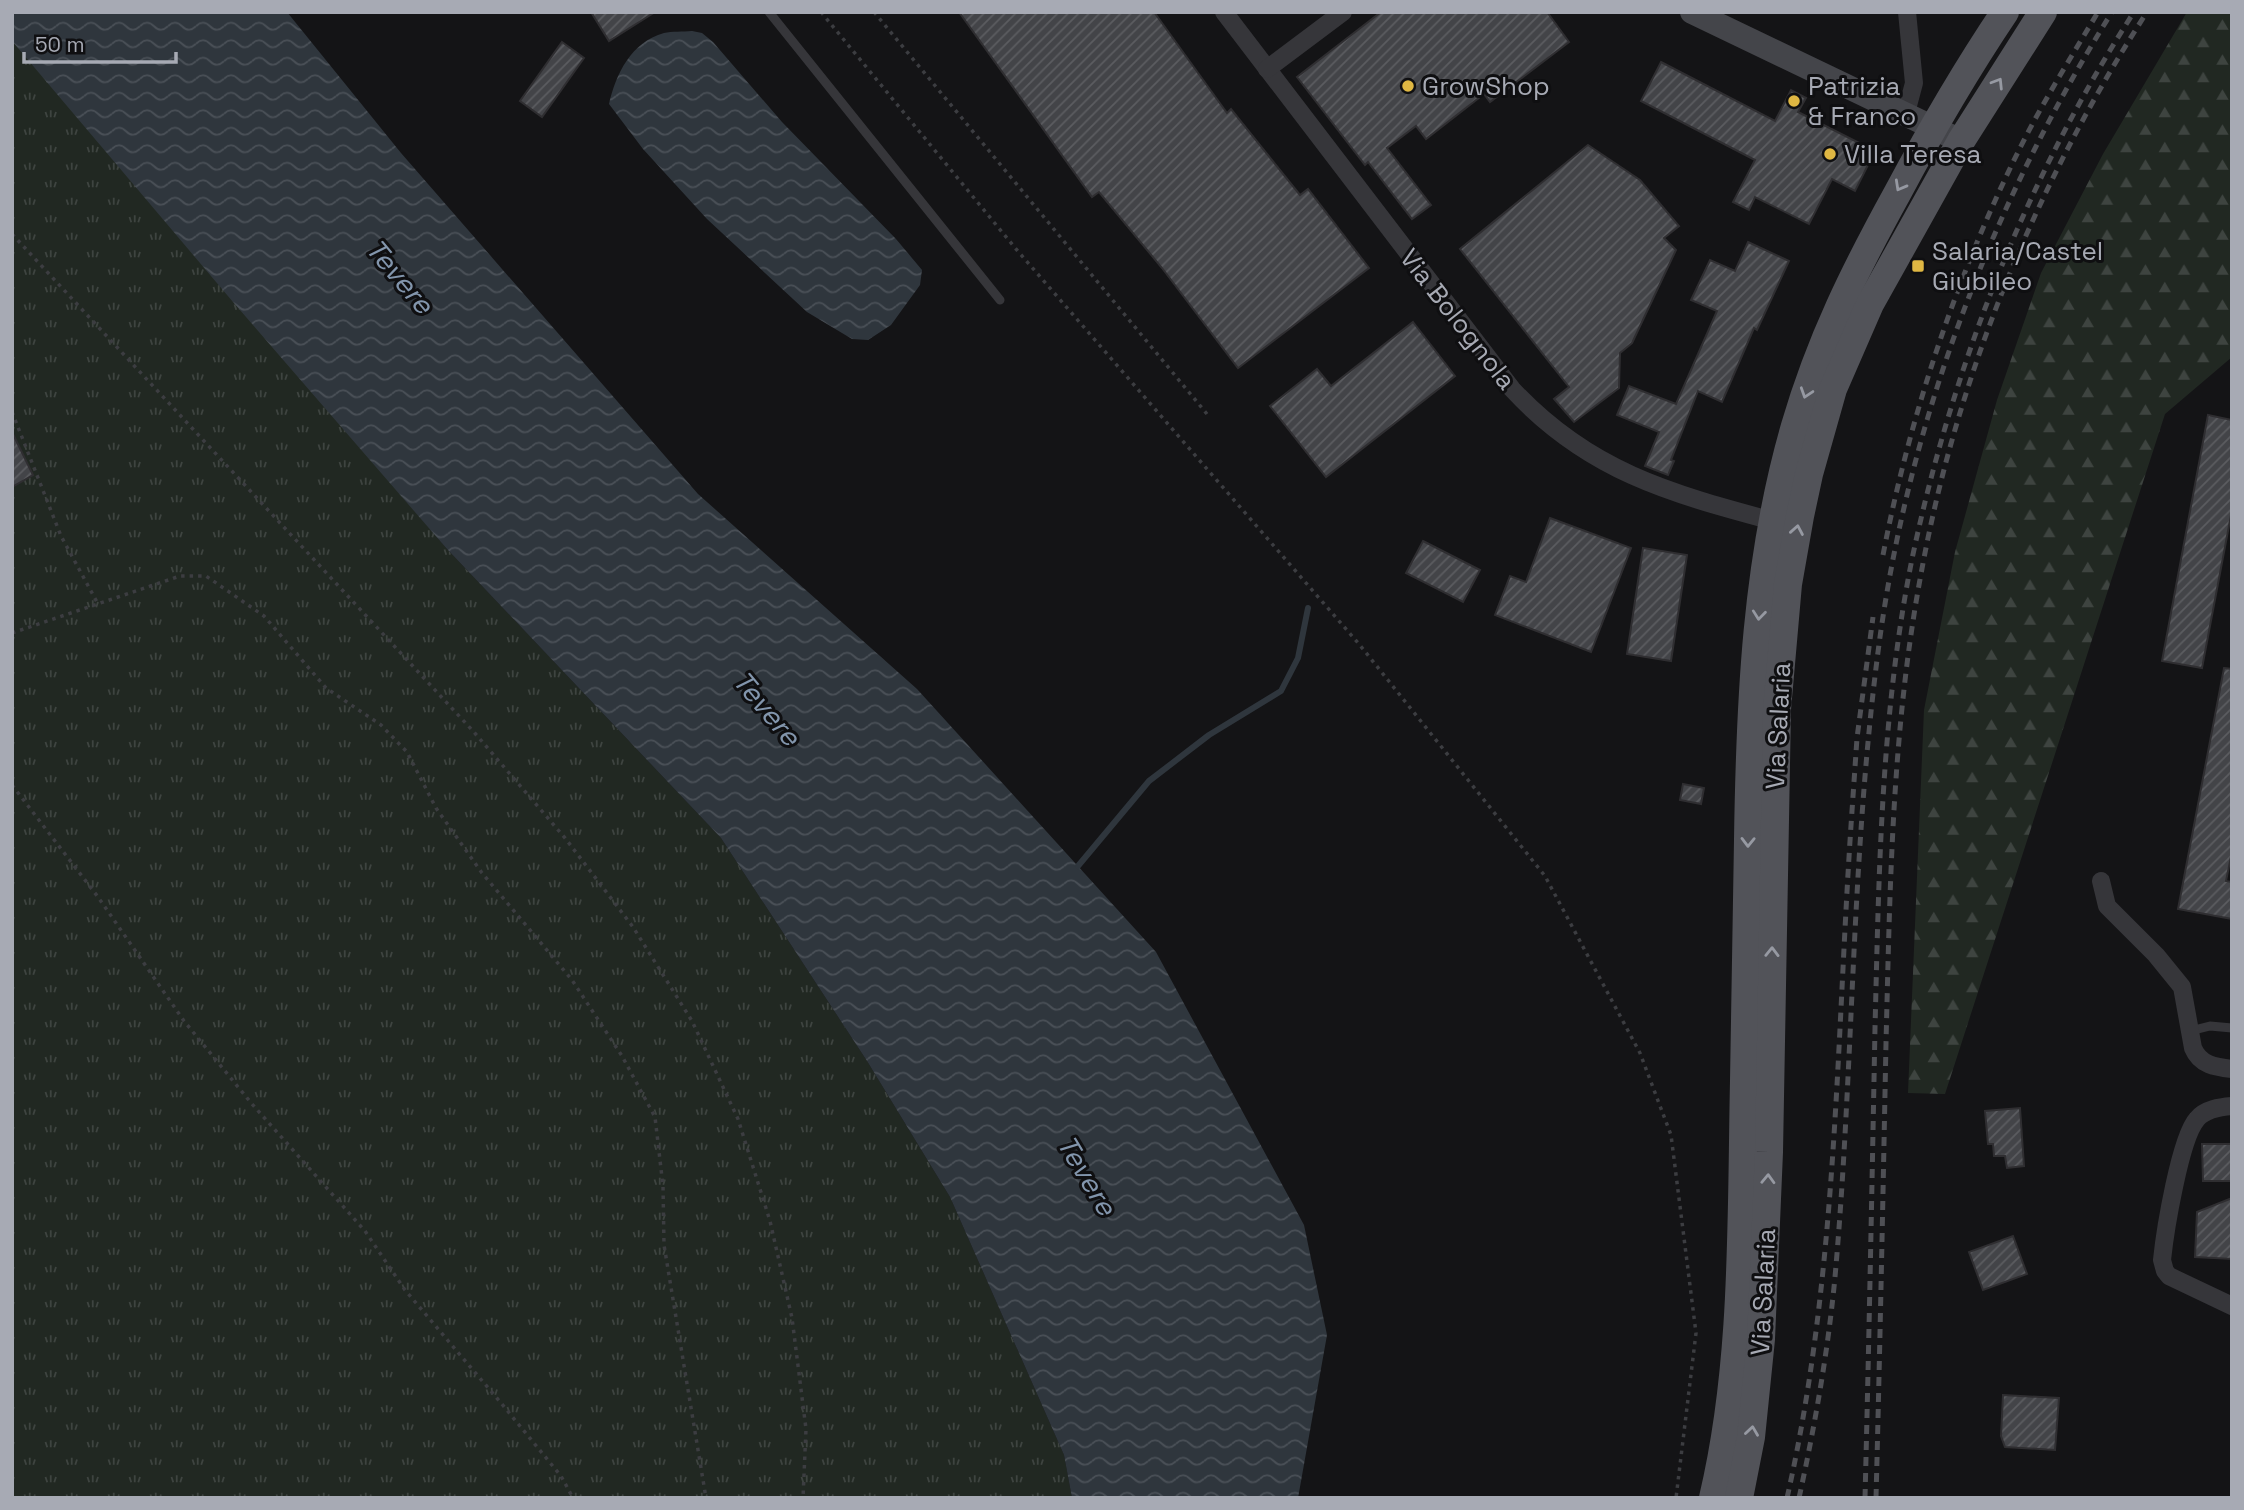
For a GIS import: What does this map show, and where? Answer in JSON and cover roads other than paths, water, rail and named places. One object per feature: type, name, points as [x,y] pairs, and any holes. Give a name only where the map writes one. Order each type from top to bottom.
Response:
[{"type":"main road","name":"Via Salaria","points":[[1713,1498],[1735,1348],[1752,707],[1759,611],[1773,521],[1794,428],[1831,322],[1933,127],[2005,12]]},
{"type":"main road","name":"Via Salaria","points":[[1739,1498],[1751,1437],[1761,1339],[1769,1152],[1776,722],[1790,568],[1809,474],[1841,369],[1875,293],[1961,141],[2043,12]]},
{"type":"street","name":"Via Bolognola","points":[[1224,12],[1512,389],[1533,411],[1574,444],[1620,471],[1675,494],[1773,521]]},
{"type":"street","points":[[1267,69],[1343,12]]},
{"type":"street","points":[[1692,12],[1961,141]]},
{"type":"street","points":[[1906,113],[1914,83],[1909,15]]},
{"type":"street","points":[[2101,881],[2107,906],[2180,983],[2186,1000],[2193,1048],[2200,1058],[2214,1067],[2232,1069]]},
{"type":"street","points":[[2232,1106],[2220,1107],[2202,1114],[2192,1126],[2176,1179],[2162,1259],[2169,1276],[2232,1306]]},
{"type":"lane","points":[[769,12],[1000,300]]},
{"type":"lane","points":[[2190,1031],[2210,1026],[2232,1028]]},
{"type":"water","name":"Tevere","points":[[12,12],[287,12],[401,153],[698,494],[917,689],[1156,952],[1304,1225],[1327,1335],[1298,1498],[1072,1498],[1064,1455],[950,1197],[867,1061],[721,838],[447,549],[233,302],[12,41]]},
{"type":"water","points":[[664,33],[702,33],[713,42],[782,122],[896,239],[922,270],[920,285],[891,325],[868,340],[852,339],[807,312],[707,219],[643,149],[609,104],[621,71],[642,44]]},
{"type":"waterway","points":[[1078,866],[1149,781],[1209,735],[1281,691],[1298,658],[1308,608]]},
{"type":"railway","points":[[1883,555],[1894,502],[1922,398],[1938,346],[1976,244],[2030,129],[2098,12]]},
{"type":"railway","points":[[1799,1498],[1820,1388],[1835,1277],[1863,796],[1880,637],[1894,554],[1913,472],[1963,312],[1994,235],[2030,159],[2069,84],[2112,12]]},
{"type":"railway","points":[[1865,1498],[1880,851],[1894,675],[1912,559],[1949,415],[1998,275],[2027,207],[2060,141],[2095,75],[2134,12]]},
{"type":"railway","points":[[1876,1498],[1891,866],[1898,749],[1911,632],[1921,574],[1956,426],[2006,282],[2070,144],[2147,12]]},
{"type":"railway","points":[[1787,1498],[1804,1413],[1826,1242],[1857,738],[1873,617]]},
{"type":"place","name":"GrowShop","points":[[1408,86]]},
{"type":"place","name":"Patrizia & Franco","points":[[1794,101]]},
{"type":"place","name":"Villa Teresa","points":[[1830,154]]},
{"type":"place","name":"Salaria/Castel Giubileo","points":[[1918,266]]}]
